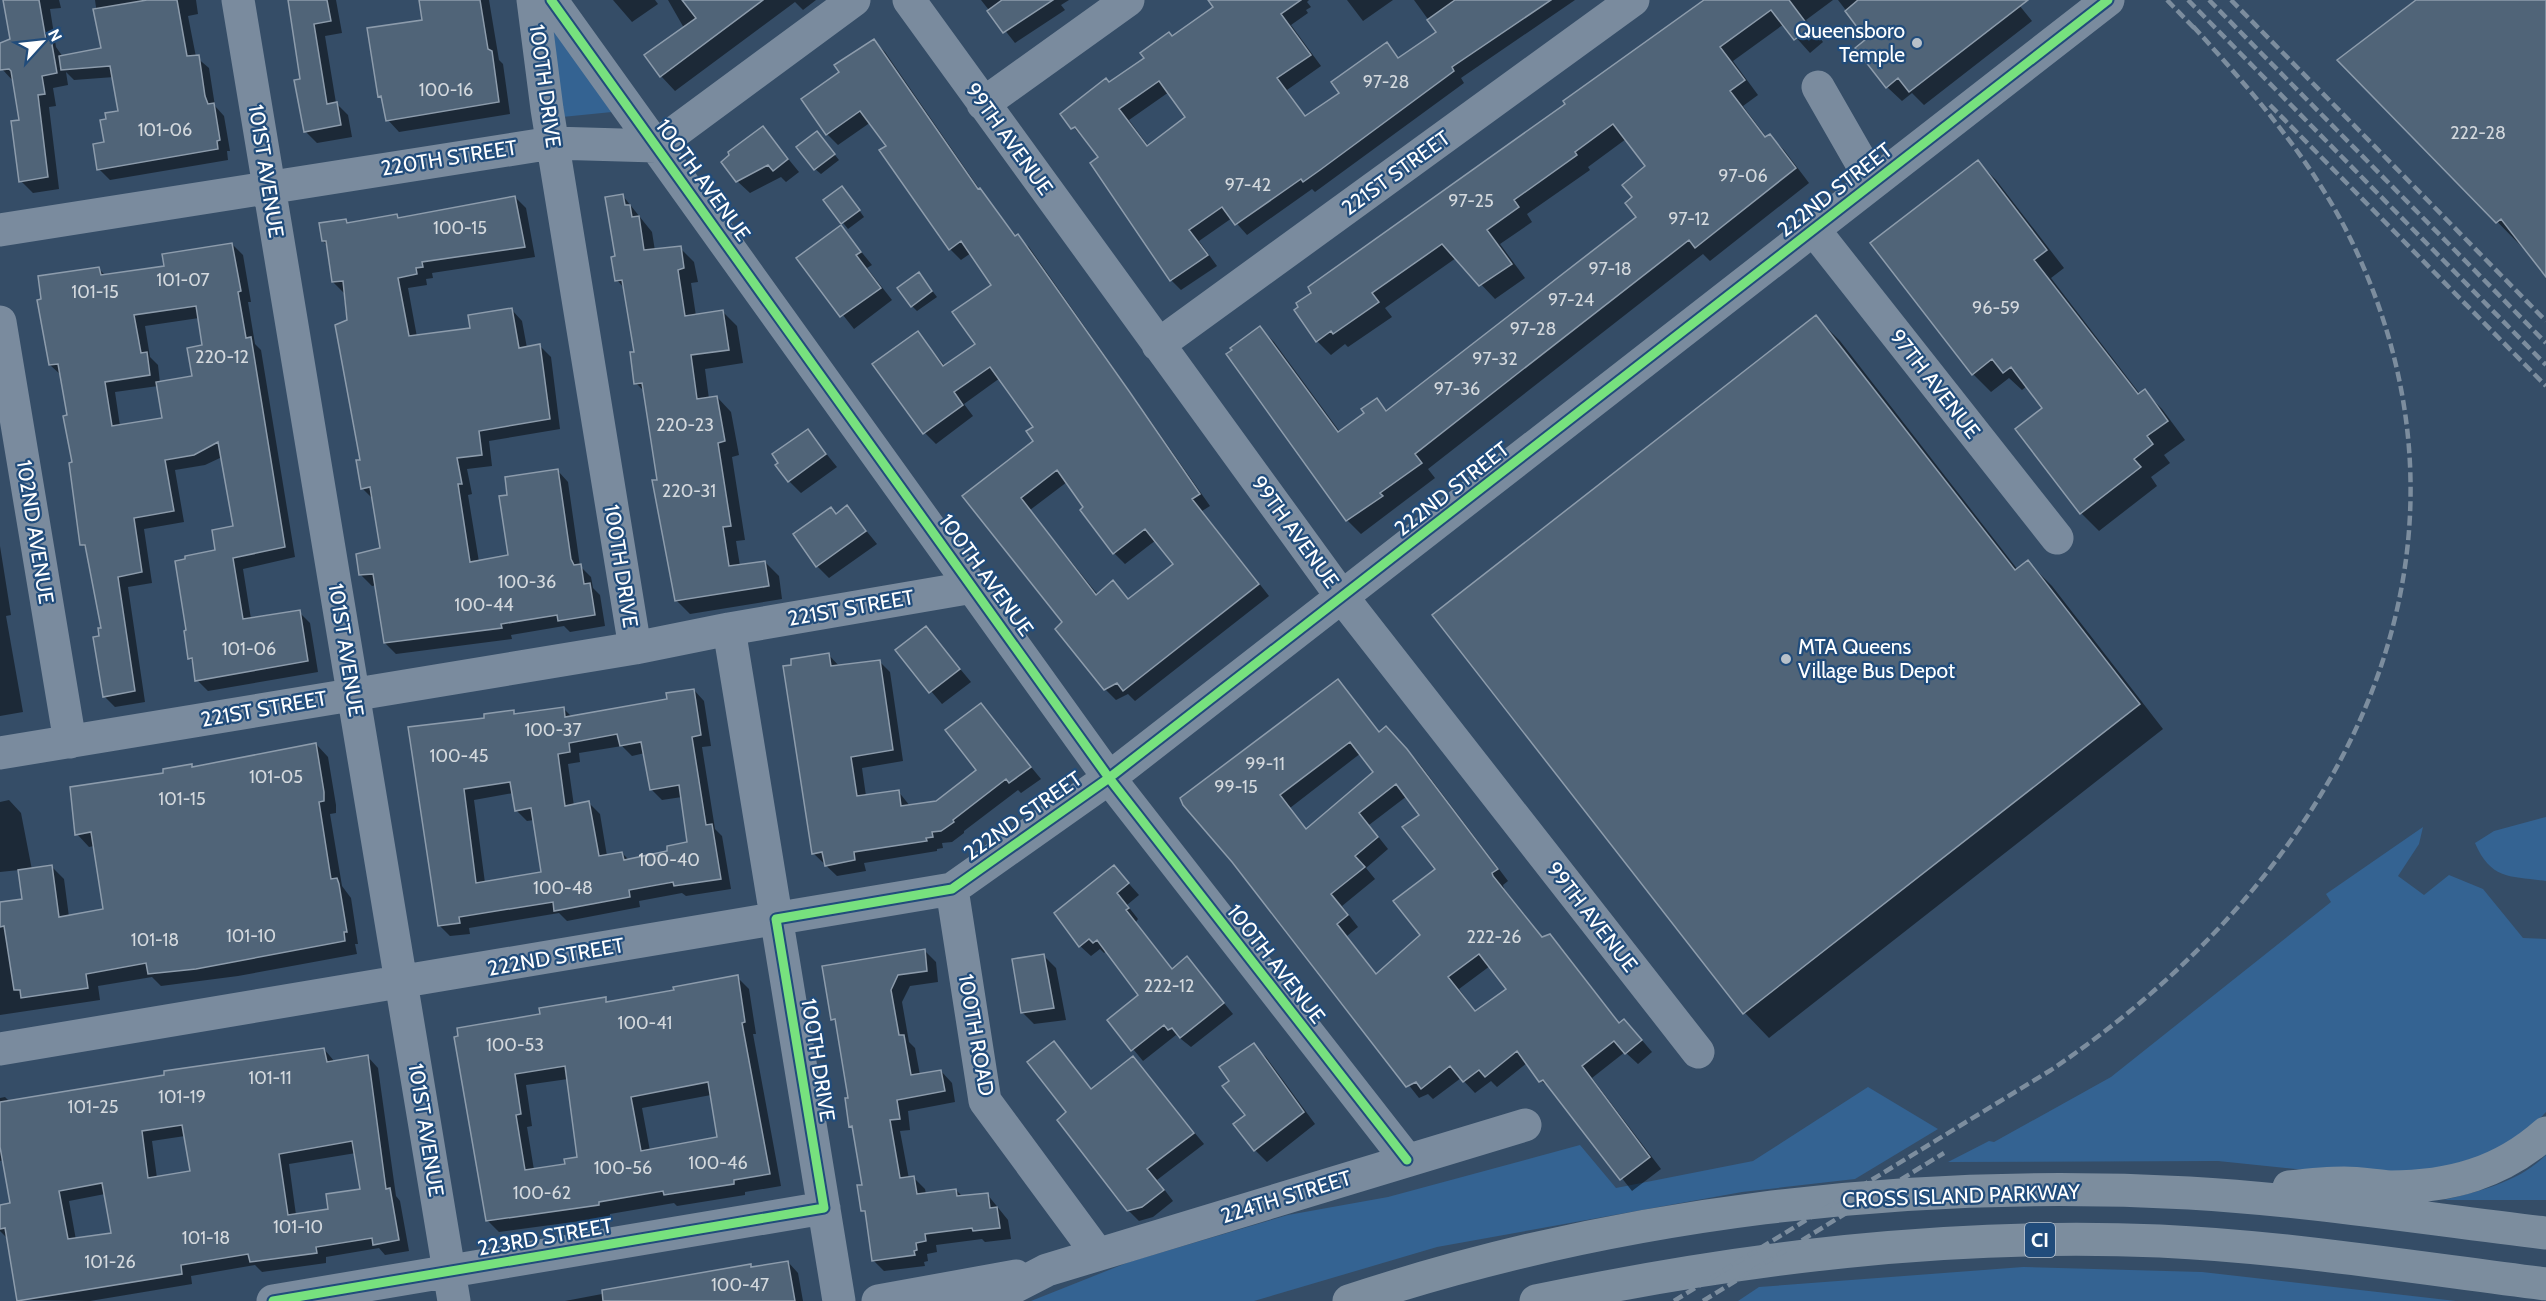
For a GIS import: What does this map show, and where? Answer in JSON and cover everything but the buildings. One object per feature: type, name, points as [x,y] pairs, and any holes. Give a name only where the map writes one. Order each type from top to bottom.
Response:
[{"type":"highway","points":[[2192,1194],[2344,1183],[2388,1187],[2438,1184],[2482,1174],[2517,1156],[2546,1133]]},
{"type":"highway","name":"CROSS ISLAND PARKWAY","points":[[1349,1301],[1458,1269],[1592,1237],[1750,1211],[1898,1194],[2046,1190],[2192,1194],[2342,1208],[2546,1233]]},
{"type":"highway","name":"CI","points":[[1536,1301],[1706,1268],[1888,1247],[1977,1240],[2159,1241],[2237,1247],[2546,1284]]},
{"type":"street","name":"101ST AVENUE","points":[[238,0],[452,1286]]},
{"type":"street","name":"100TH DRIVE","points":[[533,0],[552,143],[635,648],[729,629],[839,1301]]},
{"type":"street","name":"100TH AVENUE","points":[[551,0],[1109,778],[1407,1160]]},
{"type":"street","points":[[656,146],[854,0]]},
{"type":"street","name":"99TH AVENUE","points":[[909,0],[1342,597],[1698,1052]]},
{"type":"street","points":[[983,104],[1128,0]]},
{"type":"street","name":"221ST STREET","points":[[1158,345],[1634,0]]},
{"type":"street","name":"222ND STREET","points":[[0,1049],[952,888],[1109,778],[2108,0]]},
{"type":"street","points":[[1818,87],[1873,183]]},
{"type":"street","name":"220TH STREET","points":[[0,231],[269,186],[552,143],[656,146]]},
{"type":"street","name":"97TH AVENUE","points":[[1814,230],[2057,538]]},
{"type":"street","name":"102ND AVENUE","points":[[0,322],[70,742]]},
{"type":"street","name":"221ST STREET","points":[[729,629],[973,587]]},
{"type":"street","name":"221ST STREET","points":[[0,753],[635,648]]},
{"type":"street","name":"100TH ROAD","points":[[952,888],[985,1101],[1097,1254]]},
{"type":"street","name":"224TH STREET","points":[[878,1301],[1047,1270],[1524,1125]]},
{"type":"street","name":"223RD STREET","points":[[273,1301],[452,1286],[824,1208]]},
{"type":"street","name":"224TH STREET","points":[[987,1301],[1047,1270]]},
{"type":"shaded area","points":[[546,16],[612,112],[562,117]]},
{"type":"shaded area","points":[[2546,817],[2546,881],[2512,877],[2495,870],[2481,855],[2475,843],[2494,831]]},
{"type":"shaded area","points":[[2423,827],[2419,844],[2398,876],[2424,895],[2449,875],[2483,889],[2523,938],[2546,939],[2546,1112],[2512,1147],[2400,1180],[2218,1161],[1948,1162],[1989,1141],[1994,1142],[2111,1077],[2331,902],[2326,894]]},
{"type":"shaded area","points":[[1868,1087],[1938,1129],[1855,1179],[1742,1192],[1437,1247],[1254,1301],[1031,1301],[1129,1262],[1288,1215],[1388,1197],[1580,1145],[1616,1188],[1753,1161]]},
{"type":"shaded area","points":[[2546,1155],[2546,1200],[2444,1200],[2511,1179]]},
{"type":"shaded area","points":[[2023,1267],[2202,1272],[2456,1301],[1738,1301],[1759,1287]]},
{"type":"railway","points":[[2167,0],[2196,30]]},
{"type":"railway","points":[[2188,0],[2546,365]]},
{"type":"railway","points":[[2209,0],[2546,343]]},
{"type":"railway","points":[[2231,0],[2546,321]]},
{"type":"railway","points":[[1674,1301],[2051,1070],[2150,994],[2237,908],[2309,813],[2364,710],[2399,600],[2411,485],[2396,366],[2353,244],[2320,184],[2259,101],[2191,24]]},
{"type":"railway","points":[[2270,105],[2546,386]]},
{"type":"railway","points":[[1703,1301],[1944,1153]]},
{"type":"cycle path","points":[[551,0],[1109,778],[1407,1160]]},
{"type":"cycle path","points":[[273,1301],[824,1208],[776,919],[952,889],[1109,778],[2108,0]]},
{"type":"place","name":"Queensboro Temple","points":[[1917,43]]},
{"type":"place","name":"MTA Queens Village Bus Depot","points":[[1786,659]]}]
